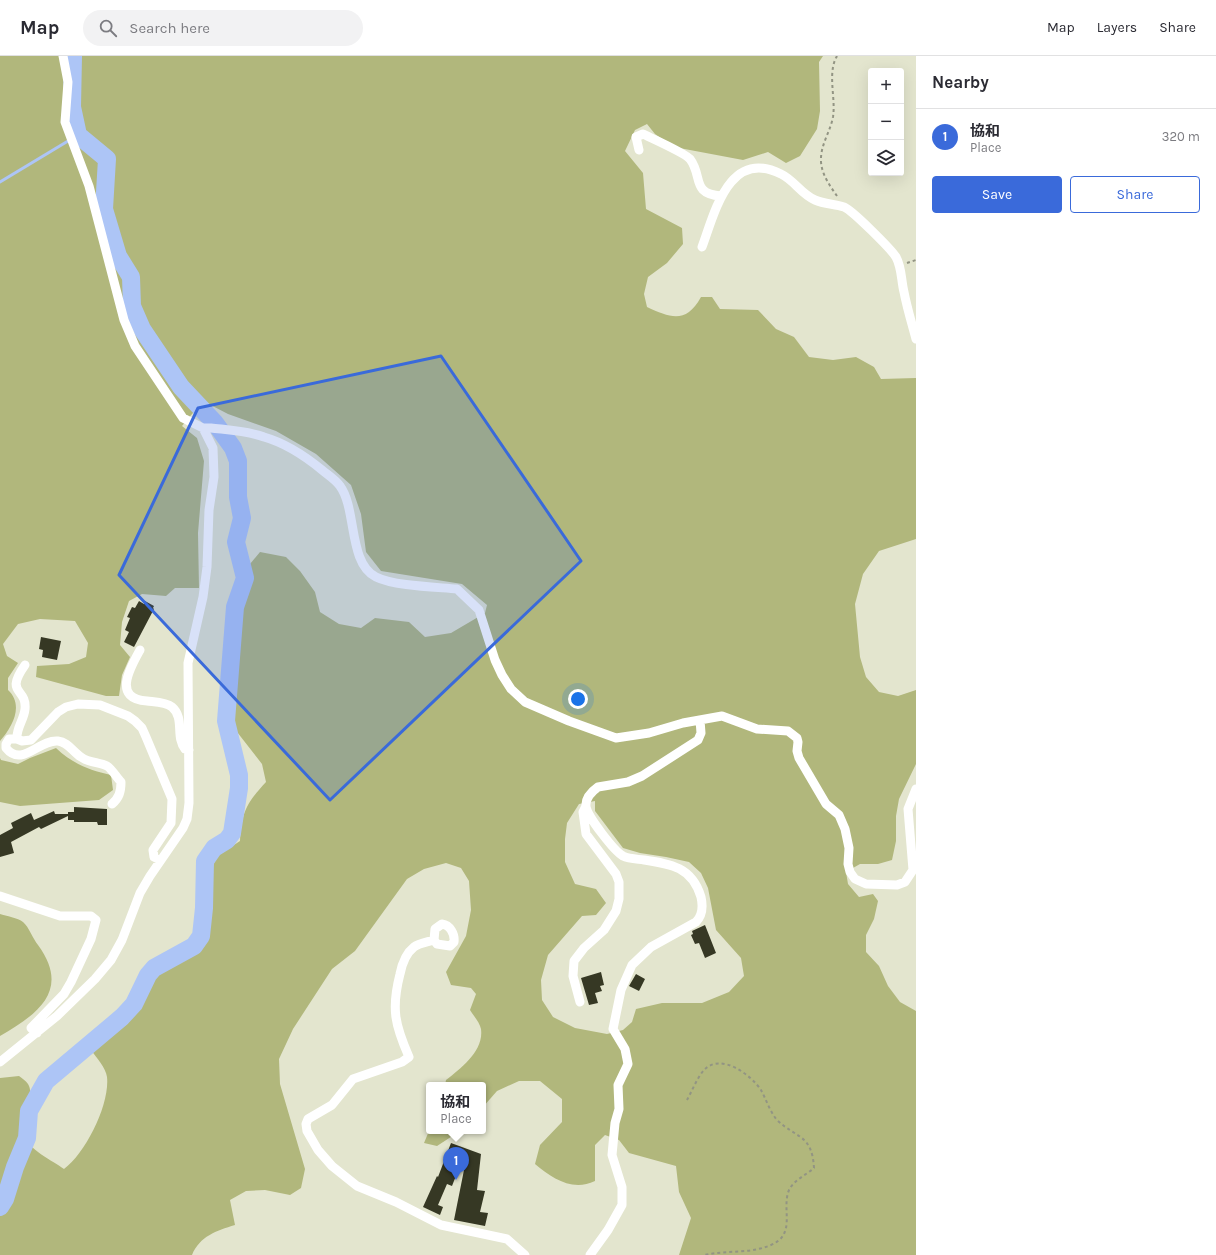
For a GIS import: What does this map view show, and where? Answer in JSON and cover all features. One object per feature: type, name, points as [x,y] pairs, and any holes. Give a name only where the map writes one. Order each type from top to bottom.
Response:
[{"type":"street","points":[[63,56],[68,82],[65,122],[89,186],[124,320],[136,346],[184,418],[203,428],[248,434],[275,440],[317,466],[340,486],[348,501],[357,546],[364,566],[375,577],[392,582],[456,590],[461,592],[479,610],[495,660],[502,675],[511,689],[525,702],[569,721],[616,738],[649,733],[683,723],[722,716],[758,729],[788,731],[794,734],[798,742],[797,751],[799,758],[826,804],[839,815],[849,848],[848,864],[855,879],[866,884],[884,886],[897,885],[905,882],[914,871],[908,809],[916,789]]},
{"type":"street","points":[[639,150],[636,137],[643,134],[684,154],[691,162],[703,190],[707,194],[721,196]]},
{"type":"street","points":[[702,247],[721,196],[731,180],[738,175],[753,169],[771,170],[782,174],[814,200],[844,207],[895,255],[900,265],[904,292],[916,339]]},
{"type":"street","points":[[0,1062],[58,1016],[95,979],[110,960],[122,940],[140,893],[160,860],[183,828],[187,819],[189,803],[188,663],[207,567],[209,510],[214,477],[213,448],[203,428]]},
{"type":"street","points":[[140,650],[128,674],[126,686],[128,693],[134,698],[142,701],[159,702],[171,706],[178,715],[180,743],[185,749],[189,750]]},
{"type":"street","points":[[17,739],[16,731],[25,712],[25,704],[15,685],[16,677],[25,665]]},
{"type":"street","points":[[112,804],[117,799],[121,790],[121,782],[108,766],[81,758],[66,744],[60,741],[46,743],[24,756],[13,755],[6,748],[6,744],[10,739],[22,741],[31,740],[58,712],[66,707],[78,704],[100,705],[128,716],[135,721],[142,728],[172,799],[171,823],[153,850],[154,857],[160,860]]},
{"type":"street","points":[[580,1002],[573,976],[574,961],[584,948],[604,930],[611,920],[619,899],[619,882],[616,874],[586,834],[583,812],[590,794],[598,787],[628,782],[642,776],[698,740],[701,733],[700,720]]},
{"type":"street","points":[[586,806],[588,812],[609,842],[623,856],[677,867],[688,874],[700,894],[702,912],[701,918],[696,922],[651,947],[632,965],[625,978],[613,1024],[614,1033],[625,1049],[628,1064],[618,1086],[619,1109],[615,1123],[612,1155],[622,1187],[622,1205],[608,1230],[590,1255]]},
{"type":"street","points":[[0,896],[60,916],[91,916],[96,920],[91,939],[64,994],[31,1028],[37,1033]]},
{"type":"street","points":[[434,940],[414,947],[408,953],[403,961],[395,994],[394,1005],[396,1020],[409,1057],[402,1062],[353,1079],[332,1105],[308,1119],[306,1124],[307,1131],[311,1141],[332,1166],[357,1186],[406,1207],[441,1225],[507,1238],[525,1255]]},
{"type":"path","points":[[837,56],[833,71],[834,105],[832,120],[822,147],[821,163],[826,178],[844,207]]},
{"type":"path","points":[[687,1100],[704,1070],[714,1065],[735,1067],[744,1072],[761,1090],[777,1119],[803,1139],[812,1148],[814,1154],[814,1168],[792,1185],[789,1191],[787,1226],[780,1239],[772,1245],[752,1251],[704,1255]]},
{"type":"highlighted area","points":[[441,356],[581,561],[330,800],[119,575],[198,408]]},
{"type":"green space","points":[[0,56],[823,56],[819,62],[820,111],[817,129],[800,156],[786,163],[768,152],[743,160],[674,147],[655,134],[647,124],[635,130],[625,151],[643,173],[646,209],[682,228],[683,244],[667,263],[648,277],[644,294],[647,307],[671,316],[684,315],[690,312],[701,297],[712,297],[720,309],[758,310],[776,329],[794,337],[809,357],[833,360],[856,357],[874,367],[881,379],[916,378],[916,539],[879,551],[863,574],[855,604],[860,657],[866,677],[879,692],[898,696],[916,690],[916,764],[899,799],[896,816],[896,841],[892,860],[878,864],[860,864],[846,872],[848,884],[859,897],[873,894],[878,901],[874,919],[866,935],[866,952],[879,966],[888,986],[900,1002],[916,1011],[916,1255],[679,1255],[691,1218],[679,1192],[676,1166],[629,1153],[619,1140],[605,1135],[595,1145],[595,1181],[587,1184],[570,1184],[548,1174],[535,1164],[540,1145],[562,1122],[562,1099],[540,1081],[519,1081],[497,1091],[486,1104],[486,1082],[446,1082],[475,1052],[481,1037],[481,1029],[470,1010],[476,994],[471,988],[451,985],[446,972],[466,936],[471,910],[469,881],[461,868],[446,863],[424,869],[407,879],[355,951],[332,969],[293,1029],[279,1059],[280,1084],[305,1169],[301,1188],[290,1195],[265,1190],[246,1191],[230,1200],[235,1225],[209,1235],[199,1243],[192,1255],[0,1255],[0,1078],[19,1076],[28,1084],[30,1095],[23,1130],[26,1141],[30,1146],[64,1169],[72,1162],[88,1140],[101,1114],[105,1101],[107,1077],[105,1070],[91,1050],[127,1024],[142,1006],[156,977],[172,965],[197,951],[204,936],[213,899],[211,873],[216,857],[240,841],[242,822],[246,808],[266,782],[262,764],[230,723],[237,681],[243,601],[250,579],[250,564],[260,552],[286,557],[300,571],[315,592],[320,612],[339,624],[361,628],[375,618],[409,622],[425,637],[451,633],[485,613],[487,605],[462,584],[381,571],[366,552],[361,514],[351,485],[316,454],[276,431],[228,414],[203,401],[182,426],[197,438],[204,461],[198,533],[199,588],[175,588],[166,596],[142,594],[129,601],[122,622],[120,645],[130,657],[122,675],[119,696],[106,696],[36,677],[37,666],[69,664],[86,657],[88,643],[75,621],[40,619],[18,624],[3,644],[7,656],[18,663],[8,678],[8,690],[13,696],[16,709],[15,716],[5,735],[0,741]],"holes":[[[595,801],[595,811],[623,848],[640,853],[689,862],[701,873],[708,888],[716,930],[741,958],[744,976],[729,992],[702,1003],[662,1003],[636,1009],[632,1022],[623,1030],[607,1034],[575,1028],[553,1017],[542,1000],[541,980],[548,955],[582,916],[596,915],[606,903],[596,889],[575,884],[565,862],[567,823],[579,804]]]},
{"type":"green space","points":[[56,748],[62,754],[82,766],[111,775],[113,790],[99,800],[20,806],[0,802],[0,758],[1,760],[18,764]]},
{"type":"green space","points":[[0,914],[18,919],[25,924],[47,961],[51,975],[50,988],[46,999],[27,1019],[0,1036]]},
{"type":"green space","points":[[428,1134],[455,1134],[437,1146],[424,1143]]},
{"type":"building","points":[[139,601],[144,604],[145,601],[154,606],[154,609],[134,647],[124,642],[129,632],[125,630],[130,618],[127,617],[132,607],[135,608]]},
{"type":"building","points":[[41,637],[61,641],[57,660],[42,657],[43,650],[39,649]]},
{"type":"building","points":[[74,807],[107,809],[107,825],[98,825],[97,822],[74,822],[74,820],[68,820],[68,816],[41,829],[39,827],[11,842],[14,853],[0,857],[0,835],[13,828],[11,823],[31,813],[34,820],[54,811],[55,814],[68,814],[68,812],[74,812]]},
{"type":"building","points":[[705,925],[716,953],[705,958],[699,943],[695,944],[691,935],[693,934],[692,931]]},
{"type":"building","points":[[601,972],[604,985],[600,986],[602,991],[595,993],[598,1003],[589,1005],[581,978]]},
{"type":"building","points":[[636,974],[645,979],[639,991],[629,986]]},
{"type":"building","points":[[451,1143],[481,1154],[477,1190],[485,1191],[480,1212],[488,1213],[485,1226],[454,1220],[464,1170],[459,1168],[452,1186],[447,1184],[438,1205],[443,1207],[440,1215],[423,1207],[437,1176],[438,1177]]},
{"type":"waterway","points":[[0,1207],[5,1199],[15,1167],[27,1138],[29,1111],[46,1081],[122,1017],[134,1004],[148,975],[154,968],[194,946],[201,936],[204,908],[205,861],[214,848],[227,840],[232,833],[239,788],[239,775],[226,721],[235,607],[245,578],[236,542],[242,518],[238,497],[238,461],[233,448],[215,423],[181,387],[142,329],[132,306],[131,277],[118,256],[104,209],[107,159],[78,135],[72,107],[73,56]]},
{"type":"waterway","points":[[0,182],[78,135]]},
{"type":"place","name":"協和","points":[[456,1180]]}]
